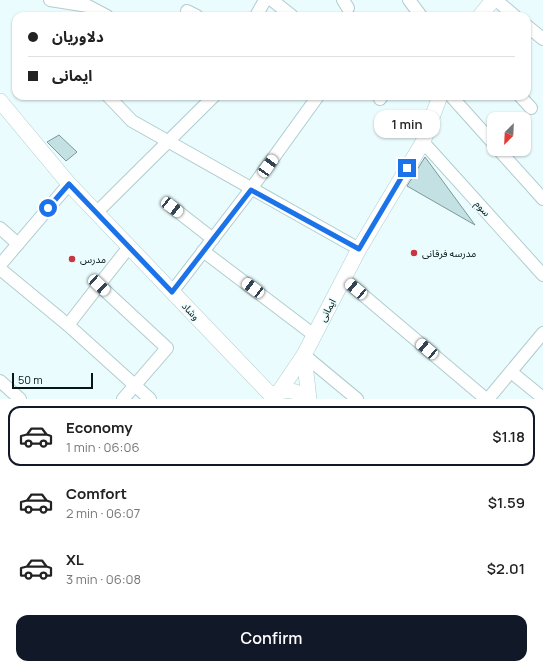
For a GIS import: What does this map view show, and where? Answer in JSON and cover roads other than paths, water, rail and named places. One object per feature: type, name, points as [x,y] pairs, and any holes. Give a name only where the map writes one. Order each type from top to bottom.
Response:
[{"type":"street","points":[[50,0],[91,3],[102,12]]},
{"type":"street","points":[[258,12],[265,0]]},
{"type":"street","points":[[272,0],[287,12]]},
{"type":"street","points":[[409,0],[418,12]]},
{"type":"street","points":[[484,12],[494,0],[510,12]]},
{"type":"street","points":[[531,29],[543,39]]},
{"type":"street","points":[[112,100],[132,121],[169,140],[251,190],[359,249]]},
{"type":"street","points":[[96,213],[210,100]]},
{"type":"street","points":[[172,292],[251,190],[315,100]]},
{"type":"street","name":"ایمانی","points":[[272,395],[304,355],[359,249],[423,142],[439,100]]},
{"type":"street","points":[[443,100],[487,138]]},
{"type":"street","points":[[524,100],[531,108]]},
{"type":"street","name":"وشاد","points":[[0,101],[69,184],[272,395]]},
{"type":"street","name":"سوم","points":[[423,142],[543,275]]},
{"type":"street","points":[[504,156],[543,199]]},
{"type":"street","points":[[0,265],[69,184]]},
{"type":"street","points":[[172,207],[213,239]]},
{"type":"street","points":[[0,228],[18,244]]},
{"type":"street","points":[[68,325],[129,247]]},
{"type":"street","points":[[203,251],[314,335]]},
{"type":"street","points":[[0,269],[68,325],[150,399]]},
{"type":"street","points":[[344,279],[487,399],[543,333]]},
{"type":"street","points":[[99,285],[167,348],[123,399]]},
{"type":"street","points":[[304,355],[308,399]]},
{"type":"street","points":[[304,355],[357,399]]},
{"type":"street","points":[[511,372],[543,398]]},
{"type":"street","points":[[0,381],[20,399]]},
{"type":"street","points":[[272,395],[296,392],[308,399]]},
{"type":"place","name":"مدرسه فرقانی","points":[[414,253]]},
{"type":"place","name":"مدرس","points":[[72,259]]}]
